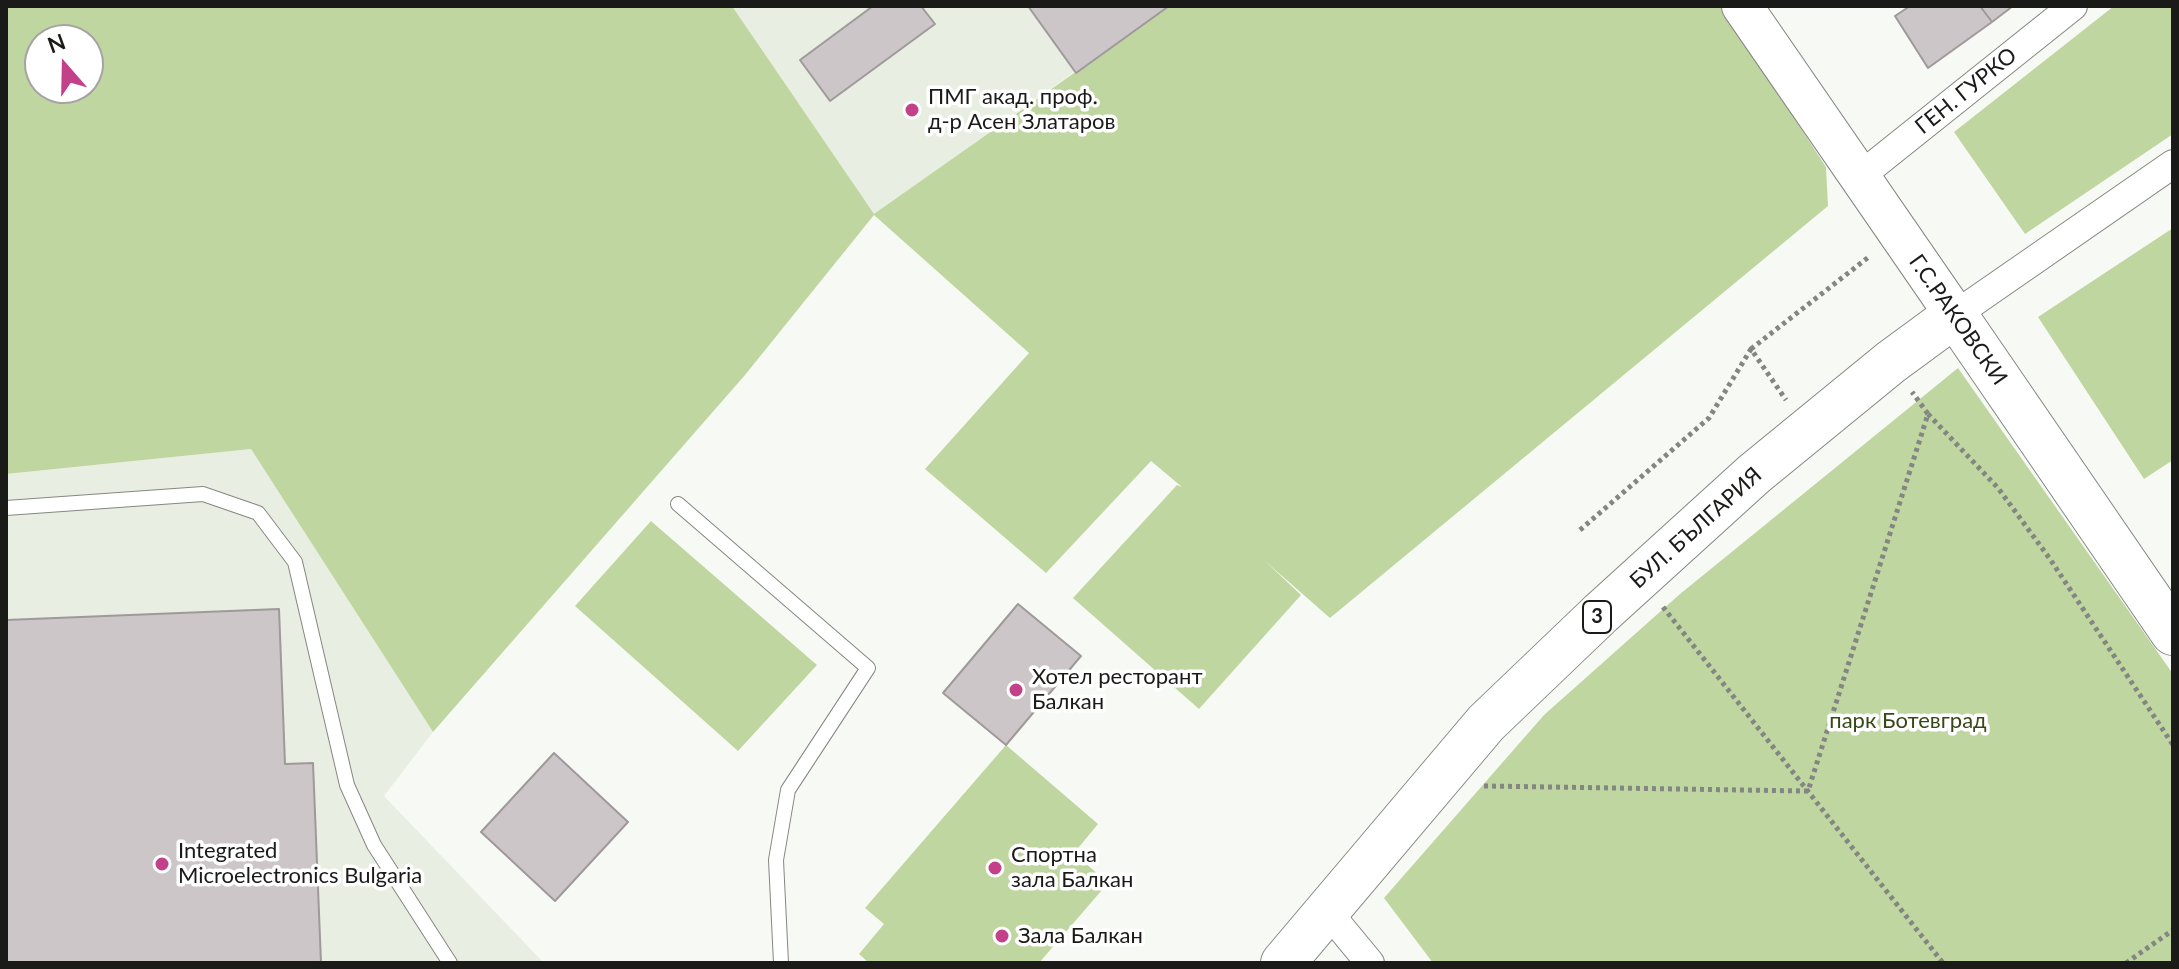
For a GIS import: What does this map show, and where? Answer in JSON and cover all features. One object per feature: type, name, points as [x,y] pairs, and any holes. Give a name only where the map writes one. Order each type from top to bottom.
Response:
[{"type":"main road","name":"БУЛ. БЪЛГАРИЯ","points":[[1283,963],[1486,723],[1754,474],[1891,362],[1955,315]]},
{"type":"main road","name":"Г.С.РАКОВСКИ","points":[[1955,315],[2173,633]]},
{"type":"street","name":"Г.С.РАКОВСКИ","points":[[1742,6],[1955,315]]},
{"type":"street","name":"ГЕН. ГУРКО","points":[[1859,177],[2073,6]]},
{"type":"street","name":"БУЛ. БЪЛГАРИЯ","points":[[1955,315],[2173,164]]},
{"type":"street","points":[[1327,911],[1370,963]]},
{"type":"lane","points":[[6,508],[203,494],[258,513],[295,562],[347,785],[374,845],[450,963]]},
{"type":"lane","points":[[678,504],[868,668],[788,790],[776,860],[781,963]]},
{"type":"path","points":[[1580,530],[1709,418],[1751,349],[1899,234]]},
{"type":"path","points":[[1751,349],[1807,431]]},
{"type":"path","points":[[1891,362],[1928,414],[1998,488],[2050,559],[2173,745]]},
{"type":"path","points":[[1808,791],[1928,414]]},
{"type":"path","points":[[1640,578],[1943,963]]},
{"type":"path","points":[[1433,785],[1808,791]]},
{"type":"path","points":[[2126,963],[2173,930]]},
{"type":"shaded area","name":"ПМГ акад. проф. д-р Асен Златаров","points":[[732,6],[1166,6],[874,215]]},
{"type":"shaded area","points":[[251,449],[433,732],[384,796],[544,963],[6,963],[6,474]]},
{"type":"green space","points":[[6,6],[732,6],[874,214],[1169,6],[1721,6],[1826,167],[1828,206],[1330,618],[1265,561],[1301,595],[1199,709],[1073,598],[1177,485],[1182,487],[1151,461],[1046,573],[925,469],[1029,353],[874,215],[745,375],[433,732],[251,449],[6,474]]},
{"type":"green space","points":[[2114,6],[2173,6],[2173,134],[2025,234],[1954,132]]},
{"type":"green space","points":[[2173,228],[2173,460],[2144,479],[2038,317]]},
{"type":"green space","name":"парк Ботевград","points":[[1958,368],[2173,674],[2173,963],[1433,963],[1384,898],[1544,715],[1680,594]]},
{"type":"green space","points":[[651,521],[817,665],[738,751],[575,606]]},
{"type":"green space","name":"Спортна зала Балкан","points":[[1006,745],[1098,824],[1074,853],[1108,883],[1039,963],[869,963],[859,954],[884,924],[865,908]]},
{"type":"building","points":[[873,6],[921,6],[935,24],[830,101],[800,60]]},
{"type":"building","points":[[1028,6],[1169,6],[1076,73]]},
{"type":"building","points":[[1910,6],[1980,6],[1992,22],[1928,68],[1895,16]]},
{"type":"building","points":[[1980,6],[2013,6],[1992,22]]},
{"type":"building","points":[[1018,604],[1081,656],[1006,745],[943,693]]},
{"type":"building","name":"Integrated Microelectronics Bulgaria","points":[[279,609],[285,764],[313,763],[321,963],[6,963],[6,620]]},
{"type":"building","points":[[554,753],[628,822],[555,901],[481,832]]},
{"type":"place","name":"ПМГ акад. проф. д-р Асен Златаров","points":[[912,110]]},
{"type":"place","name":"Хотел ресторант Балкан","points":[[1016,690]]},
{"type":"place","name":"Integrated Microelectronics Bulgaria","points":[[162,864]]},
{"type":"place","name":"Спортна зала Балкан","points":[[995,868]]},
{"type":"place","name":"Зала Балкан","points":[[1002,936]]}]
